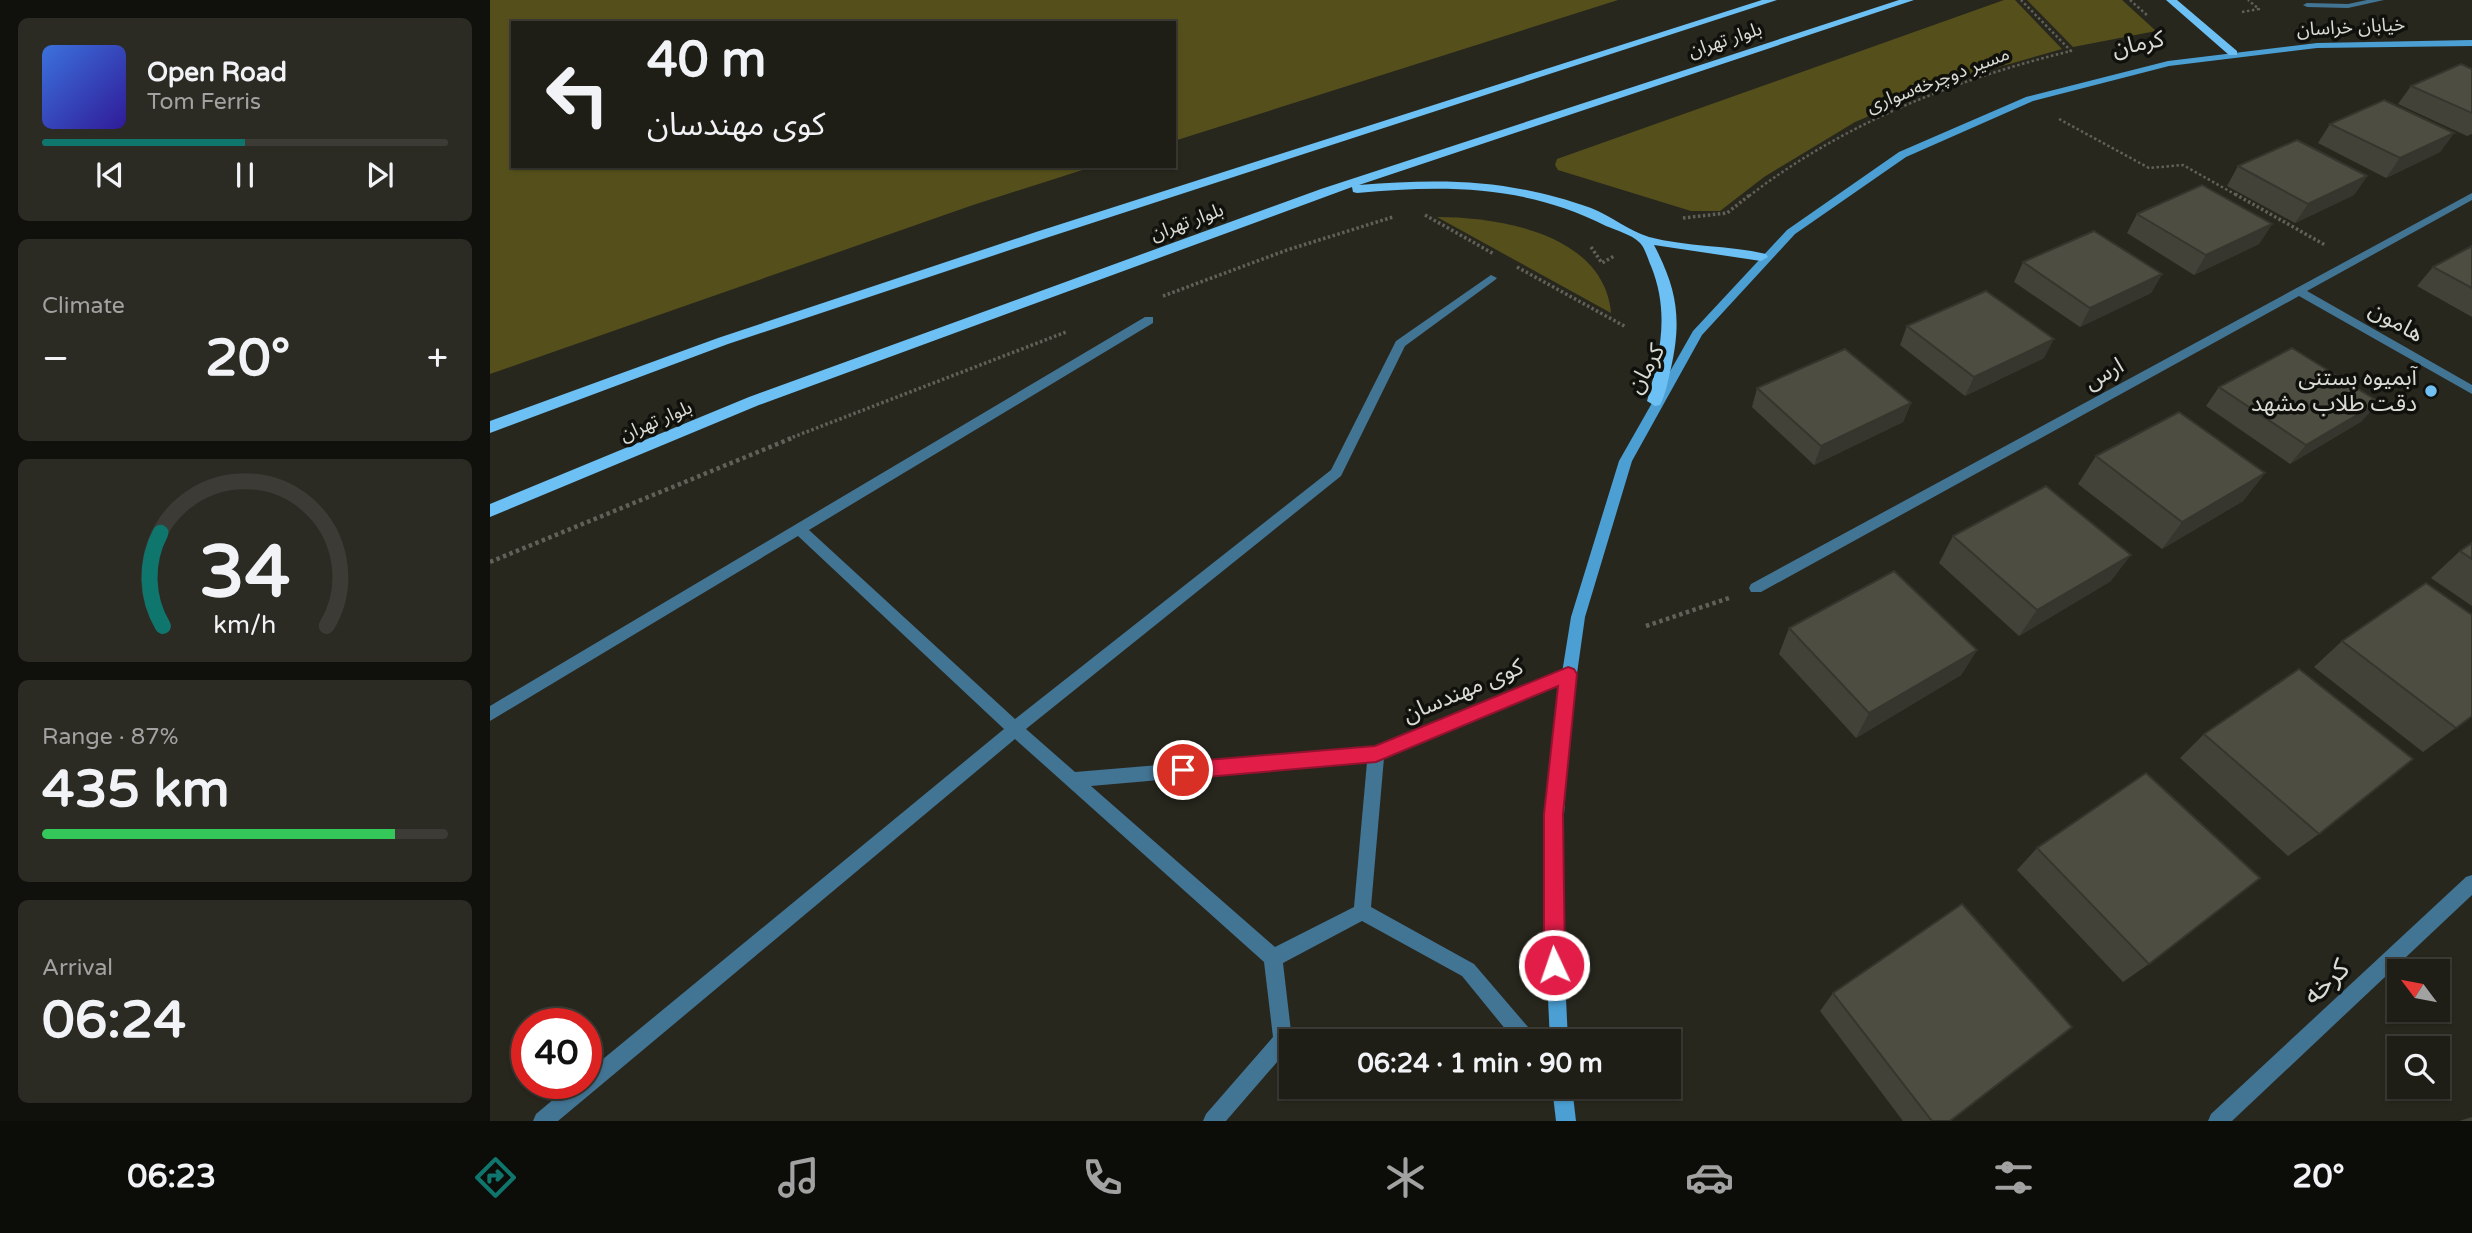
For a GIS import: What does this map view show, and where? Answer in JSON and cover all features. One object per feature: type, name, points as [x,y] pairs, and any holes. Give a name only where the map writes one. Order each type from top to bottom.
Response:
[{"type":"main road","name":"بلوار تهران","points":[[490,427],[723,341],[1041,235],[1772,0]]},
{"type":"main road","name":"بلوار تهران","points":[[490,511],[754,401],[1325,192],[1909,0]]},
{"type":"main road","points":[[2171,0],[2233,53]]},
{"type":"main road","points":[[1325,192],[1415,184],[1469,184],[1525,192],[1589,212],[1645,240],[1761,257]]},
{"type":"main road","points":[[1645,240],[1662,270],[1672,305],[1670,341],[1655,401]]},
{"type":"street","points":[[2307,5],[2348,6],[2380,0]]},
{"type":"street","name":"خیابان خراسان","points":[[2233,53],[2371,42],[2472,43]]},
{"type":"street","name":"کرمان","points":[[1558,1029],[1552,939],[1553,814],[1568,674],[1578,614],[1600,534],[1625,463],[1655,401],[1702,328],[1723,299],[1761,257],[1802,220],[1844,188],[1888,160],[1947,130],[2032,96],[2138,68],[2233,53]]},
{"type":"street","name":"ارس","points":[[1756,588],[2472,196]]},
{"type":"street","points":[[543,1121],[1015,729],[1336,473],[1400,344],[1491,278]]},
{"type":"street","name":"هامون","points":[[2299,291],[2472,390]]},
{"type":"street","points":[[490,714],[1149,320]]},
{"type":"street","points":[[799,529],[1015,729],[1273,958],[1283,1040],[1213,1121]]},
{"type":"street","name":"کوی مهندسان","points":[[1072,780],[1376,754],[1568,674]]},
{"type":"street","points":[[1362,912],[1376,754]]},
{"type":"street","name":"کرخه","points":[[2218,1121],[2472,883]]},
{"type":"street","points":[[1273,958],[1362,912]]},
{"type":"street","points":[[1362,912],[1468,970],[1517,1029]]},
{"type":"street","points":[[1563,1099],[1566,1121]]},
{"type":"path","name":"مسیر دوچرخه‌سواری","points":[[1687,216],[1727,214],[1770,180],[1815,150],[1909,102],[2009,66],[2071,51],[2021,0]]},
{"type":"path","points":[[2242,12],[2259,9],[2248,0]]},
{"type":"path","points":[[2059,119],[2149,168],[2183,165],[2354,261]]},
{"type":"path","points":[[1424,215],[1495,254]]},
{"type":"path","points":[[1358,227],[1362,233]]},
{"type":"path","points":[[1507,261],[1626,327]]},
{"type":"path","points":[[1646,626],[1756,588]]},
{"type":"shaded area","points":[[490,0],[1618,0],[1176,140],[1176,21],[511,21],[511,168],[1089,168],[973,205],[490,374]]},
{"type":"shaded area","points":[[2004,0],[2015,0],[2062,49],[1953,80],[1855,122],[1764,177],[1720,211],[1691,211],[1558,170],[1555,165],[1557,159]]},
{"type":"shaded area","points":[[2027,0],[2122,0],[2156,31],[2073,47]]},
{"type":"shaded area","points":[[1437,217],[1490,221],[1518,227],[1545,235],[1569,248],[1590,265],[1604,286],[1611,313]]},
{"type":"building","points":[[2461,64],[2472,69],[2472,113],[2411,86]]},
{"type":"building","points":[[2384,100],[2454,133],[2400,158],[2330,124]]},
{"type":"building","points":[[2297,140],[2367,176],[2308,204],[2238,166]]},
{"type":"building","points":[[2202,185],[2272,224],[2206,255],[2137,214]]},
{"type":"building","points":[[2094,231],[2162,274],[2090,308],[2023,262]]},
{"type":"building","points":[[2472,246],[2472,288],[2433,267]]},
{"type":"building","points":[[1986,291],[2054,339],[1974,377],[1907,326]]},
{"type":"building","points":[[2292,348],[2379,402],[2306,445],[2219,387]]},
{"type":"building","points":[[1845,349],[1911,403],[1821,446],[1757,388]]},
{"type":"building","points":[[2179,412],[2265,473],[2182,522],[2096,456]]},
{"type":"building","points":[[2046,486],[2131,555],[2037,610],[1953,536]]},
{"type":"building","points":[[2472,543],[2472,559],[2460,551]]},
{"type":"building","points":[[1894,571],[1977,650],[1869,713],[1789,628]]},
{"type":"building","points":[[2426,583],[2472,615],[2472,716],[2456,728],[2342,641]]},
{"type":"building","points":[[2299,669],[2413,759],[2319,834],[2204,734]]},
{"type":"building","points":[[2146,773],[2260,878],[2149,964],[2037,848]]},
{"type":"building","points":[[1962,904],[2072,1027],[1950,1121],[1932,1121],[1833,993]]},
{"type":"place","name":"آبمیوه بستنی دقت طلاب مشهد","points":[[2431,391]]},
{"type":"route","points":[[1183,770],[1376,754],[1568,674],[1553,814],[1554,965]]}]
